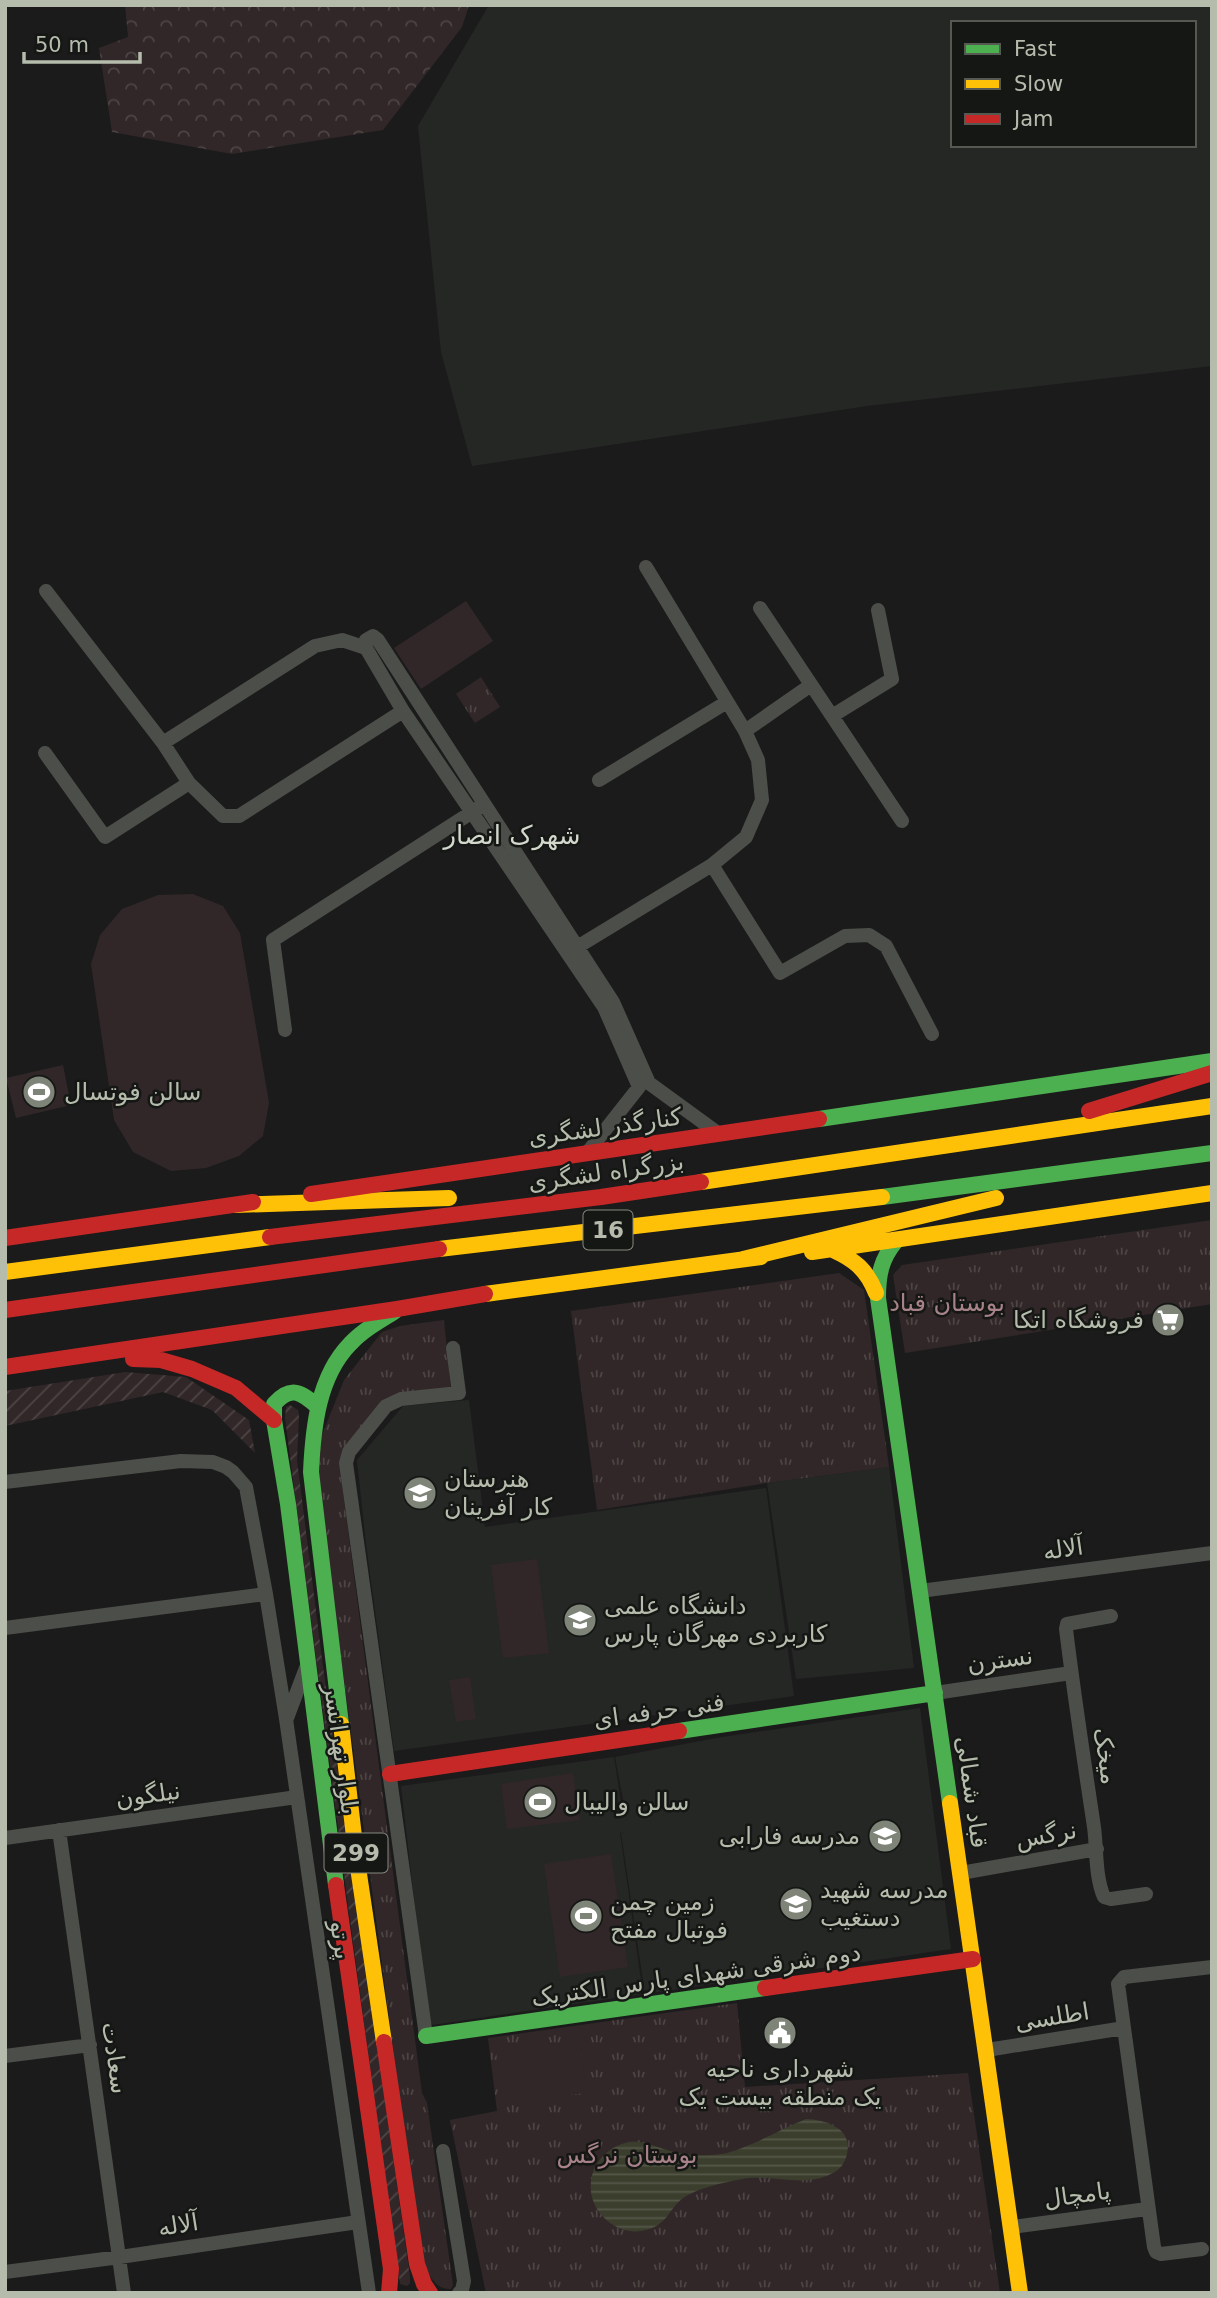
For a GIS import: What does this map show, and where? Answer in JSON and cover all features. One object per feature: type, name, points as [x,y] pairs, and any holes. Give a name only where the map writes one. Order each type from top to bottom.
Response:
[{"type":"main road","name":"کنارگذر لشگری","points":[[5,1238],[1212,1061]]},
{"type":"main road","points":[[1011,1135],[1212,1073]]},
{"type":"main road","name":"بزرگراه لشگری","points":[[5,1272],[282,1235],[601,1197],[1212,1106]]},
{"type":"main road","name":"16","points":[[5,1311],[412,1252],[752,1213],[1212,1153]]},
{"type":"main road","points":[[743,1259],[925,1214],[1186,1157]]},
{"type":"main road","points":[[5,1367],[476,1295],[743,1259],[833,1250],[1212,1193]]},
{"type":"main road","points":[[235,1205],[473,1197],[601,1197]]},
{"type":"main road","points":[[878,1298],[881,1261],[896,1241]]},
{"type":"main road","points":[[833,1250],[862,1265],[878,1298]]},
{"type":"main road","name":"قباد شمالی","points":[[878,1298],[1020,2293]]},
{"type":"main road","name":"بلوار تهرانسر","points":[[397,1309],[348,1346],[335,1367],[318,1408],[313,1429],[311,1472],[350,1805],[417,2264],[430,2293]]},
{"type":"main road","points":[[80,1357],[161,1360],[192,1369],[236,1388],[274,1420]]},
{"type":"main road","points":[[274,1420],[274,1404],[286,1392],[293,1391],[306,1396],[318,1408]]},
{"type":"main road","name":"بلوار تهرانسر","points":[[274,1420],[280,1449],[344,1952],[391,2269],[389,2293]]},
{"type":"main road","name":"فنی حرفه ای","points":[[390,1774],[935,1693]]},
{"type":"main road","name":"دوم شرقی شهدای پارس الکتریک","points":[[426,2036],[973,1959]]},
{"type":"street","points":[[572,950],[712,864],[746,837],[762,800],[758,760],[745,731],[646,567]]},
{"type":"street","points":[[46,591],[163,743],[190,783],[223,816],[239,816],[403,711]]},
{"type":"street","points":[[760,608],[902,821]]},
{"type":"street","points":[[832,716],[892,679],[878,610]]},
{"type":"street","points":[[478,808],[403,711],[366,648],[368,637],[373,636],[378,640],[478,808],[572,950],[612,1002],[649,1083],[719,1133]]},
{"type":"street","points":[[163,743],[315,646],[342,640],[366,648]]},
{"type":"street","points":[[745,731],[811,685]]},
{"type":"street","points":[[599,780],[727,702]]},
{"type":"street","points":[[45,753],[105,837],[190,783]]},
{"type":"street","points":[[285,1030],[272,940],[478,808]]},
{"type":"street","points":[[712,864],[779,973],[845,936],[869,935],[886,946],[932,1034]]},
{"type":"street","points":[[572,950],[604,1007],[639,1087],[587,1153]]},
{"type":"street","points":[[426,2036],[346,1463],[349,1452],[386,1406],[401,1399],[459,1393],[453,1348]]},
{"type":"street","name":"پرتو","points":[[5,1482],[181,1461],[213,1462],[226,1467],[246,1487],[286,1719],[369,2293]]},
{"type":"street","name":"آلاله","points":[[920,1591],[1212,1553]]},
{"type":"street","points":[[5,1628],[266,1594]]},
{"type":"street","name":"میخک","points":[[1111,1616],[1067,1624],[1071,1673],[1097,1849],[1100,1889],[1104,1897],[1111,1899],[1146,1894]]},
{"type":"street","points":[[286,1719],[307,1666]]},
{"type":"street","name":"نسترن","points":[[935,1693],[1071,1673]]},
{"type":"street","name":"نیلگون","points":[[5,1838],[297,1797]]},
{"type":"street","name":"سعادت","points":[[59,1830],[124,2293]]},
{"type":"street","name":"نرگس","points":[[961,1873],[1097,1849]]},
{"type":"street","points":[[1202,2249],[1161,2254],[1153,2247],[1118,1984],[1124,1977],[1212,1967]]},
{"type":"street","name":"اطلسی","points":[[986,2050],[1124,2028]]},
{"type":"street","points":[[5,2056],[90,2045]]},
{"type":"street","points":[[443,2151],[464,2281],[459,2293]]},
{"type":"street","name":"پامچال","points":[[1012,2227],[1147,2209]]},
{"type":"street","name":"آلاله","points":[[5,2272],[120,2258],[358,2221]]},
{"type":"shaded area","points":[[489,5],[1212,5],[1212,366],[867,406],[472,466],[441,352],[418,126]]},
{"type":"shaded area","name":"دانشگاه علمی کاربردی مهرگان پارس","points":[[469,1400],[485,1527],[766,1488],[794,1696],[394,1751],[357,1460],[403,1406]]},
{"type":"shaded area","points":[[889,1467],[914,1668],[796,1679],[767,1483]]},
{"type":"shaded area","points":[[920,1708],[951,1949],[645,1994],[621,1833],[624,1832],[620,1833],[643,1994],[432,2025],[428,2020],[401,1786],[614,1757],[627,1821],[615,1757],[722,1737]]},
{"type":"shaded area","points":[[806,2119],[822,2121],[836,2127],[846,2138],[848,2145],[845,2160],[831,2174],[808,2180],[749,2178],[711,2186],[686,2196],[663,2221],[641,2231],[626,2230],[613,2225],[594,2203],[591,2185],[595,2167],[604,2155],[622,2144],[644,2143],[693,2155],[722,2154],[752,2144]]},
{"type":"green space","points":[[125,5],[469,5],[462,27],[383,130],[232,154],[112,132],[99,48],[128,37]]},
{"type":"green space","points":[[466,601],[493,641],[421,689],[394,648]]},
{"type":"green space","points":[[481,677],[500,707],[475,723],[456,694]]},
{"type":"green space","points":[[193,894],[223,906],[240,933],[269,1103],[263,1136],[239,1156],[206,1168],[171,1171],[133,1152],[114,1120],[91,964],[100,935],[122,909],[158,895]]},
{"type":"green space","name":"سالن فوتسال","points":[[63,1065],[71,1105],[16,1118],[6,1078]]},
{"type":"green space","name":"بوستان قباد","points":[[1212,1220],[1212,1304],[905,1353],[893,1275],[902,1265]]},
{"type":"green space","points":[[839,1273],[864,1290],[889,1467],[597,1510],[571,1311]]},
{"type":"green space","points":[[444,1320],[451,1391],[398,1396],[346,1447],[341,1477],[422,2093],[427,2103],[453,2285],[451,2289],[439,2286],[425,2269],[314,1455],[344,1380],[382,1332],[400,1326]]},
{"type":"green space","points":[[125,1372],[186,1377],[249,1420],[255,1453],[212,1410],[163,1392],[5,1426],[5,1391]]},
{"type":"green space","points":[[290,1405],[298,1410],[299,1416],[297,1460],[323,1667],[410,2277],[407,2286],[400,2284],[348,1905],[285,1418],[286,1407]]},
{"type":"green space","points":[[537,1559],[549,1653],[503,1658],[491,1565]]},
{"type":"green space","points":[[470,1677],[476,1719],[456,1722],[449,1680]]},
{"type":"green space","name":"سالن والیبال","points":[[573,1773],[580,1820],[507,1829],[501,1784]]},
{"type":"green space","name":"زمین چمن فوتبال مفتح","points":[[611,1854],[628,1967],[560,1977],[544,1864]]},
{"type":"green space","name":"بوستان نرگس","points":[[737,2003],[745,2087],[968,2073],[1000,2293],[486,2293],[450,2120],[497,2111],[488,2038]]},
{"type":"green space","points":[[580,2041],[586,2093],[502,2103],[496,2051]]},
{"type":"traffic: fast","points":[[819,1119],[1212,1061]]},
{"type":"traffic: fast","points":[[882,1197],[1212,1153]]},
{"type":"traffic: fast","points":[[896,1241],[881,1268],[878,1298],[950,1803]]},
{"type":"traffic: fast","points":[[341,1724],[311,1472],[313,1438],[324,1387],[339,1357],[360,1335],[394,1312]]},
{"type":"traffic: fast","points":[[318,1407],[301,1394],[286,1394],[274,1404],[274,1420],[288,1504],[336,1885]]},
{"type":"traffic: fast","points":[[679,1731],[935,1693]]},
{"type":"traffic: fast","points":[[426,2036],[765,1988]]},
{"type":"traffic: slow","points":[[701,1182],[1212,1106]]},
{"type":"traffic: slow","points":[[812,1252],[1212,1193]]},
{"type":"traffic: slow","points":[[439,1249],[882,1197]]},
{"type":"traffic: slow","points":[[235,1205],[449,1198]]},
{"type":"traffic: slow","points":[[743,1259],[996,1198]]},
{"type":"traffic: slow","points":[[5,1272],[270,1237]]},
{"type":"traffic: slow","points":[[833,1250],[859,1267],[869,1278],[876,1293]]},
{"type":"traffic: slow","points":[[485,1294],[761,1257]]},
{"type":"traffic: slow","points":[[341,1724],[356,1854],[384,2042]]},
{"type":"traffic: slow","points":[[950,1803],[1020,2293]]},
{"type":"traffic: jam","points":[[1089,1111],[1212,1073]]},
{"type":"traffic: jam","points":[[311,1194],[819,1119]]},
{"type":"traffic: jam","points":[[270,1237],[601,1197],[701,1182]]},
{"type":"traffic: jam","points":[[5,1238],[253,1202]]},
{"type":"traffic: jam","points":[[5,1310],[439,1249]]},
{"type":"traffic: jam","points":[[5,1367],[485,1294]]},
{"type":"traffic: jam","points":[[133,1359],[161,1360],[192,1369],[236,1388],[274,1420]]},
{"type":"traffic: jam","points":[[390,1774],[679,1731]]},
{"type":"traffic: jam","points":[[336,1885],[391,2269],[389,2293]]},
{"type":"traffic: jam","points":[[765,1988],[973,1959]]},
{"type":"traffic: jam","points":[[384,2042],[417,2264],[430,2293]]},
{"type":"place","name":"سالن فوتسال","points":[[39,1092]]},
{"type":"place","name":"فروشگاه اتکا","points":[[1168,1320]]},
{"type":"place","name":"هنرستان کار آفرینان","points":[[420,1493]]},
{"type":"place","name":"دانشگاه علمی کاربردی مهرگان پارس","points":[[580,1620]]},
{"type":"place","name":"سالن والیبال","points":[[540,1802]]},
{"type":"place","name":"مدرسه فارابی","points":[[885,1836]]},
{"type":"place","name":"مدرسه شهید دستغیب","points":[[796,1904]]},
{"type":"place","name":"زمین چمن فوتبال مفتح","points":[[586,1916]]},
{"type":"place","name":"شهرداری ناحیه یک منطقه بیست یک","points":[[780,2033]]},
{"type":"district","name":"شهرک انصار","points":[[512,835]]}]
